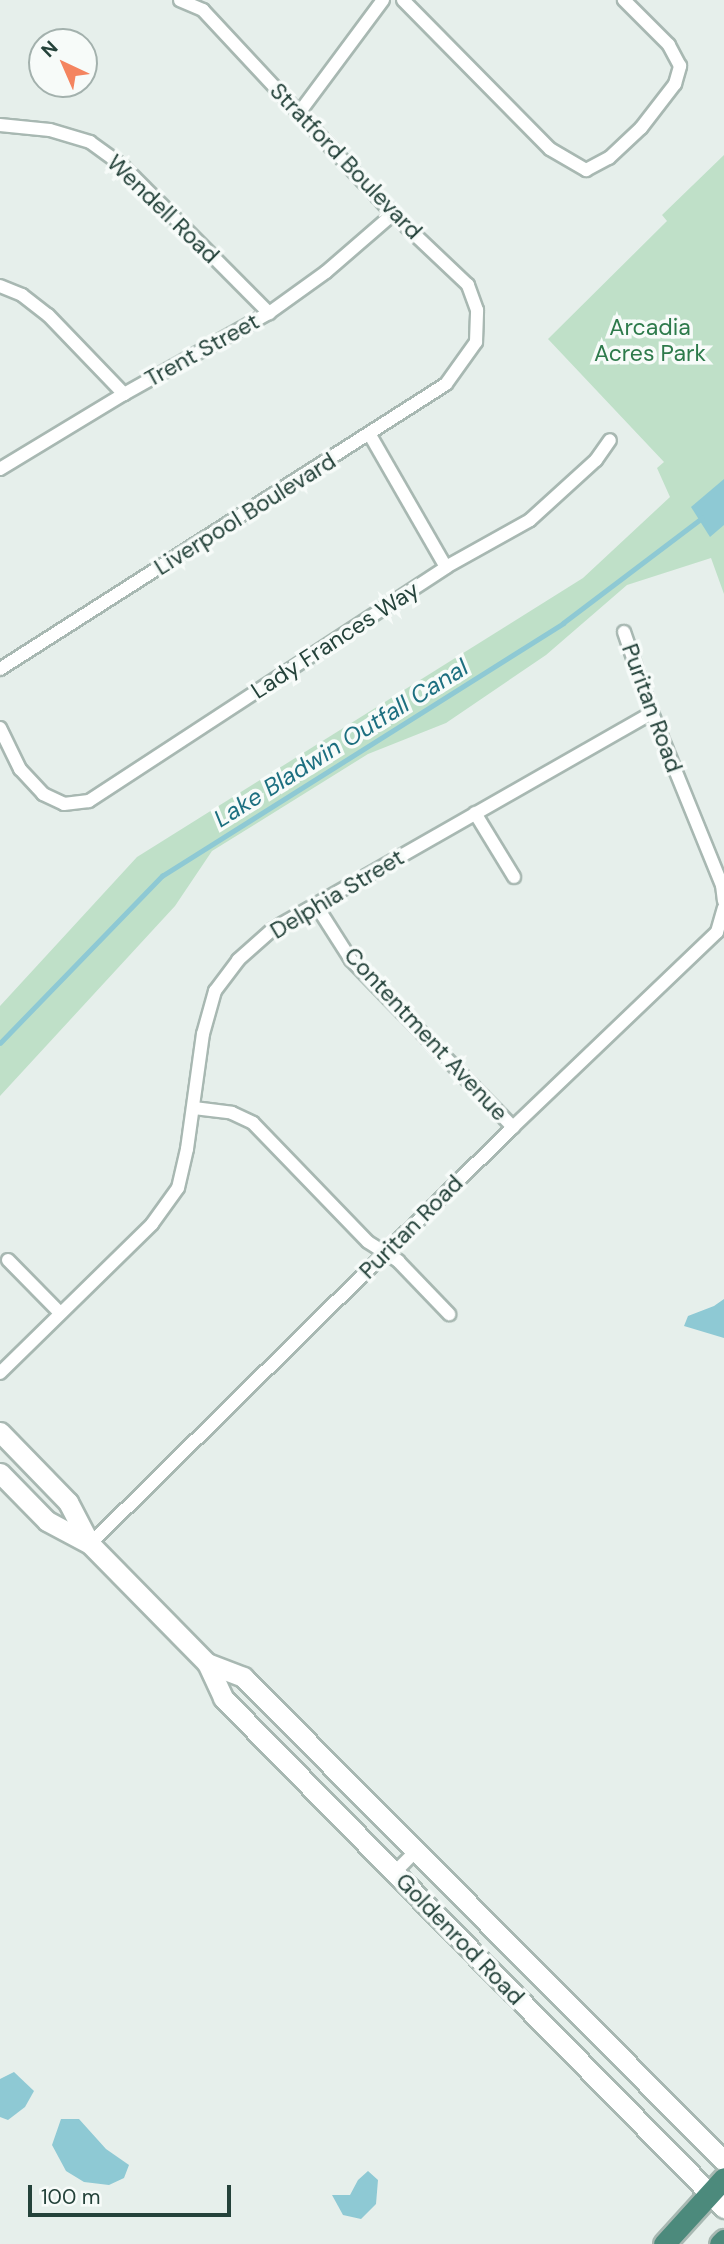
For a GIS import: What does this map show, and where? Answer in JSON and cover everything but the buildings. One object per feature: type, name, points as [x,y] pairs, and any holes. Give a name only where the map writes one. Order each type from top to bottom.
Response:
[{"type":"highway","points":[[664,2244],[719,2193]]},
{"type":"highway","points":[[720,2244],[724,2240]]},
{"type":"main road","name":"Goldenrod Road","points":[[0,1432],[68,1502],[90,1544],[207,1663],[223,1698],[719,2193]]},
{"type":"main road","name":"Goldenrod Road","points":[[0,1473],[47,1521],[90,1544]]},
{"type":"main road","name":"Goldenrod Road","points":[[207,1663],[243,1678],[724,2161]]},
{"type":"street","name":"Stratford Boulevard","points":[[180,0],[206,5],[299,113],[393,214],[468,285],[477,310],[476,342]]},
{"type":"street","points":[[299,113],[383,0]]},
{"type":"street","points":[[403,0],[550,149],[586,170],[609,158],[641,128],[675,84],[680,66],[669,45],[624,0]]},
{"type":"street","name":"Wendell Road","points":[[0,125],[50,130],[90,142],[122,165],[269,313]]},
{"type":"street","name":"Trent Street","points":[[0,469],[124,394],[269,313],[326,272],[393,214]]},
{"type":"street","points":[[0,286],[22,295],[48,315],[124,394]]},
{"type":"street","name":"Liverpool Boulevard","points":[[0,669],[446,384],[476,342]]},
{"type":"street","points":[[370,435],[446,567]]},
{"type":"street","name":"Lady Frances Way","points":[[0,728],[20,769],[43,794],[64,804],[89,801],[446,567],[530,520],[596,460],[610,440]]},
{"type":"street","name":"Puritan Road","points":[[624,632],[652,713],[722,886],[724,901]]},
{"type":"street","name":"Delphia Street","points":[[0,1373],[152,1224],[178,1188],[194,1108],[203,1034],[215,991],[237,960],[273,929],[652,713]]},
{"type":"street","points":[[475,813],[514,877]]},
{"type":"street","name":"Contentment Avenue","points":[[316,905],[351,960],[513,1126]]},
{"type":"street","name":"Puritan Road","points":[[90,1544],[513,1126],[717,932],[724,908]]},
{"type":"street","points":[[194,1108],[232,1113],[253,1123],[368,1242],[398,1261],[449,1314]]},
{"type":"street","points":[[8,1260],[60,1313]]},
{"type":"street","points":[[395,1872],[416,1851]]},
{"type":"green space","name":"Arcadia Acres Park","points":[[724,155],[724,594],[711,558],[627,585],[546,655],[446,723],[368,754],[212,851],[175,906],[0,1096],[0,1006],[137,857],[583,578],[670,497],[657,468],[664,462],[548,339],[667,221],[662,215]]},
{"type":"water","points":[[724,479],[724,525],[710,537],[691,507]]},
{"type":"water","points":[[724,1299],[724,1338],[684,1326],[688,1316]]},
{"type":"water","points":[[14,2072],[34,2091],[25,2107],[8,2120],[0,2117],[0,2079]]},
{"type":"water","points":[[61,2119],[79,2119],[106,2149],[129,2165],[124,2178],[109,2185],[84,2182],[66,2171],[52,2145]]},
{"type":"water","points":[[368,2171],[378,2180],[376,2204],[361,2219],[343,2215],[332,2195],[350,2195],[358,2180]]},
{"type":"waterway","name":"Lake Bladwin Outfall Canal","points":[[0,1043],[162,876],[563,623],[702,518]]}]
